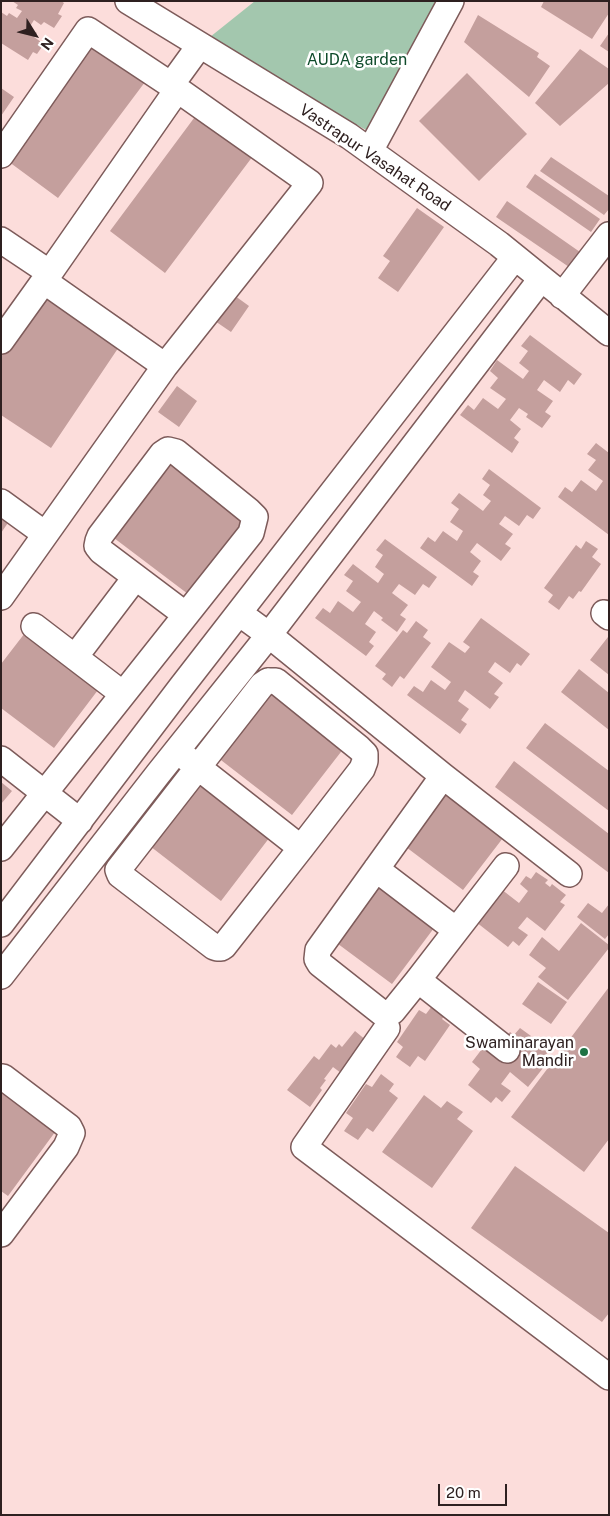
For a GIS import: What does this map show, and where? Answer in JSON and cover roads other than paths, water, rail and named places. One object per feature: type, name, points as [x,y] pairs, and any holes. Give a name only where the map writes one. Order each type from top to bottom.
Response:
[{"type":"street","name":"Vastrapur Vasahat Road","points":[[128,1],[349,136],[499,244],[609,333]]},
{"type":"street","points":[[370,151],[451,1]]},
{"type":"street","points":[[1,155],[88,30],[178,90],[310,183],[165,366],[1,597]]},
{"type":"street","points":[[1,341],[207,49]]},
{"type":"street","points":[[562,296],[609,235]]},
{"type":"street","points":[[1,240],[165,366]]},
{"type":"street","points":[[1,924],[182,686],[515,257]]},
{"type":"street","points":[[1,976],[268,634],[541,279]]},
{"type":"street","points":[[1,848],[45,792],[186,615],[251,533],[254,517],[249,511],[176,452],[168,450],[162,454],[98,540],[97,546],[135,578],[186,615]]},
{"type":"street","points":[[1,502],[45,534]]},
{"type":"street","points":[[75,657],[135,578]]},
{"type":"street","points":[[239,613],[268,634],[443,776],[569,874]]},
{"type":"street","points":[[34,626],[123,694]]},
{"type":"street","points":[[268,681],[276,681],[364,754],[365,761],[362,769],[221,948],[214,947],[120,875],[118,870],[197,766],[262,685],[268,681]]},
{"type":"street","points":[[176,750],[301,848]]},
{"type":"street","points":[[1,759],[80,821]]},
{"type":"street","points":[[443,776],[318,950],[316,959],[382,1013],[386,1014],[393,1011],[506,866]]},
{"type":"street","points":[[109,837],[130,854]]},
{"type":"street","points":[[376,869],[456,930]]},
{"type":"street","points":[[418,980],[507,1050]]},
{"type":"street","points":[[387,1028],[304,1146],[609,1377]]},
{"type":"street","points":[[1,1077],[4,1077],[69,1127],[72,1133],[66,1147],[2,1230]]},
{"type":"place","name":"Swaminarayan Mandir","points":[[584,1052]]},
{"type":"park label","name":"AUDA garden","points":[[357,60]]}]
